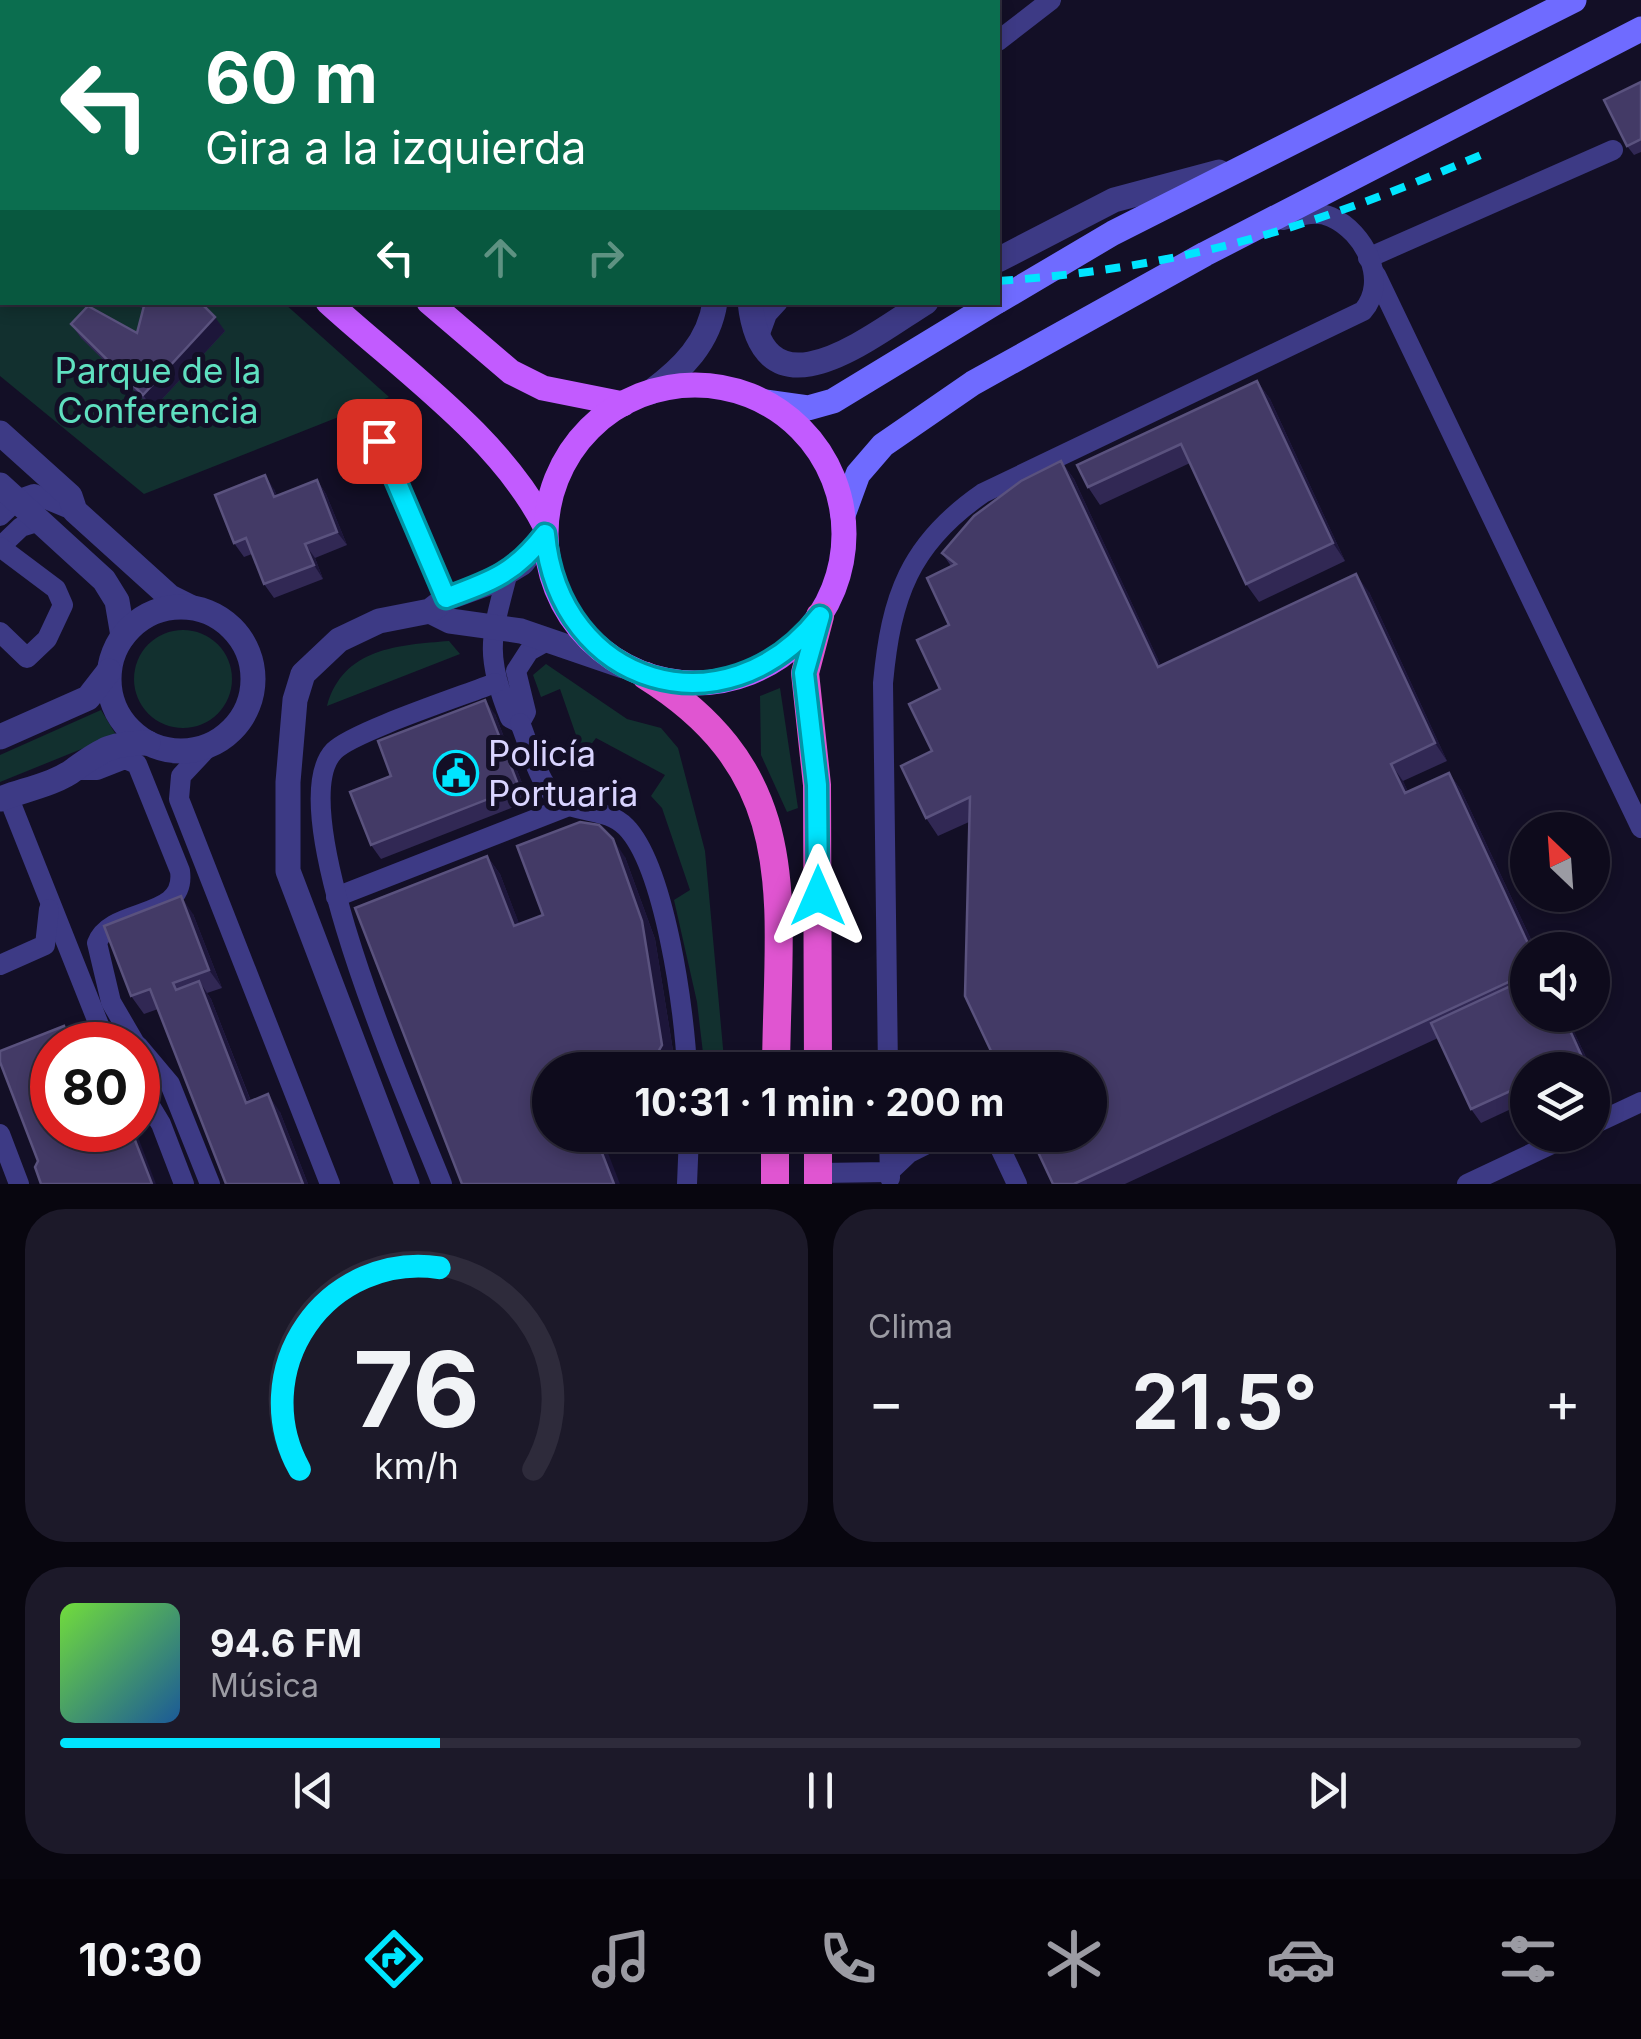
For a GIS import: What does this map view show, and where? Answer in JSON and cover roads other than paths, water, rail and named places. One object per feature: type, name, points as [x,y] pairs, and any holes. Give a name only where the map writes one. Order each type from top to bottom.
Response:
[{"type":"highway","points":[[818,1052],[817,785],[804,673],[820,616]]},
{"type":"highway","points":[[634,671],[716,730],[746,774],[769,823],[777,932],[776,1052]]},
{"type":"highway","points":[[774,1184],[775,1152]]},
{"type":"highway","points":[[818,1152],[818,1178]]},
{"type":"main road","points":[[1000,300],[1113,232],[1253,164],[1540,10],[1574,0]]},
{"type":"main road","points":[[331,305],[500,459],[529,494],[545,530],[554,587],[566,611],[591,642],[634,671],[685,684],[734,678],[782,655],[820,616],[841,567],[844,514],[858,474],[883,445],[922,417],[1039,345],[1252,229],[1641,29]]},
{"type":"main road","points":[[433,305],[510,372],[543,388],[623,404]]},
{"type":"main road","points":[[545,530],[558,472],[591,427],[623,404],[651,392],[709,386],[765,402],[808,408],[833,401],[991,305]]},
{"type":"main road","points":[[765,402],[789,418],[826,461],[844,514]]},
{"type":"street","points":[[1000,259],[1114,200],[1253,164]]},
{"type":"street","points":[[651,392],[693,354],[705,334],[713,305]]},
{"type":"street","points":[[751,305],[759,336],[776,360],[800,368],[817,366],[921,305]]},
{"type":"street","points":[[0,433],[70,496],[75,511],[170,597],[208,611],[238,634],[254,668],[249,705],[226,736],[210,745],[173,751],[148,743],[123,743],[87,756],[75,770],[4,798]]},
{"type":"street","points":[[6,500],[40,521],[104,580],[117,601],[124,636]]},
{"type":"street","points":[[407,1184],[288,871],[288,782],[295,700],[303,674],[322,652],[361,628],[438,604],[508,572],[522,564],[545,530]]},
{"type":"street","points":[[438,604],[450,621],[494,626],[634,671]]},
{"type":"street","points":[[0,737],[88,698],[110,671],[124,636],[153,612],[190,607]]},
{"type":"street","points":[[110,671],[115,708],[125,724],[148,743]]},
{"type":"lane","points":[[1000,39],[1051,0]]},
{"type":"lane","points":[[1372,266],[1613,150]]},
{"type":"lane","points":[[1252,229],[1319,214],[1343,225],[1372,266],[1641,828]]},
{"type":"lane","points":[[888,1052],[883,683],[888,622],[905,578],[953,514],[983,493],[1352,318],[1372,301],[1372,266]]},
{"type":"lane","points":[[759,336],[767,314],[775,305]]},
{"type":"lane","points":[[379,441],[438,604]]},
{"type":"lane","points":[[6,500],[42,494],[75,511]]},
{"type":"lane","points":[[0,632],[28,658],[46,639],[63,604],[56,589],[0,547],[21,526],[40,521]]},
{"type":"lane","points":[[508,572],[490,651],[496,683],[510,718],[520,723],[546,788],[569,806],[606,813],[624,825],[657,878],[687,1052]]},
{"type":"lane","points":[[520,723],[526,712],[516,671],[529,651],[547,641]]},
{"type":"lane","points":[[442,1184],[349,943],[326,865],[322,784],[327,760],[344,742],[496,683]]},
{"type":"lane","points":[[210,745],[181,776],[179,799],[330,1184]]},
{"type":"lane","points":[[75,770],[96,770],[125,759],[137,764],[180,871],[180,887],[171,900],[113,923],[96,943],[112,1002],[123,1022]]},
{"type":"lane","points":[[4,798],[98,1022]]},
{"type":"lane","points":[[336,896],[569,806]]},
{"type":"lane","points":[[0,965],[45,945],[49,933],[44,921],[50,908]]},
{"type":"lane","points":[[160,1072],[170,1084],[210,1184]]},
{"type":"lane","points":[[1610,1117],[1641,1102]]},
{"type":"lane","points":[[160,1122],[184,1184]]},
{"type":"lane","points":[[0,1134],[19,1184]]},
{"type":"lane","points":[[687,1184],[688,1152]]},
{"type":"lane","points":[[891,1152],[894,1180]]},
{"type":"lane","points":[[894,1180],[911,1152]]},
{"type":"lane","points":[[1002,1152],[1017,1184]]},
{"type":"lane","points":[[1466,1184],[1535,1152]]},
{"type":"lane","points":[[818,1178],[894,1180]]},
{"type":"railway","points":[[1000,281],[1128,266],[1245,240],[1360,204],[1481,155]]},
{"type":"place","name":"Policía Portuaria","points":[[456,773]]},
{"type":"park label","name":"Parque de la Conferencia","points":[[158,390]]}]
